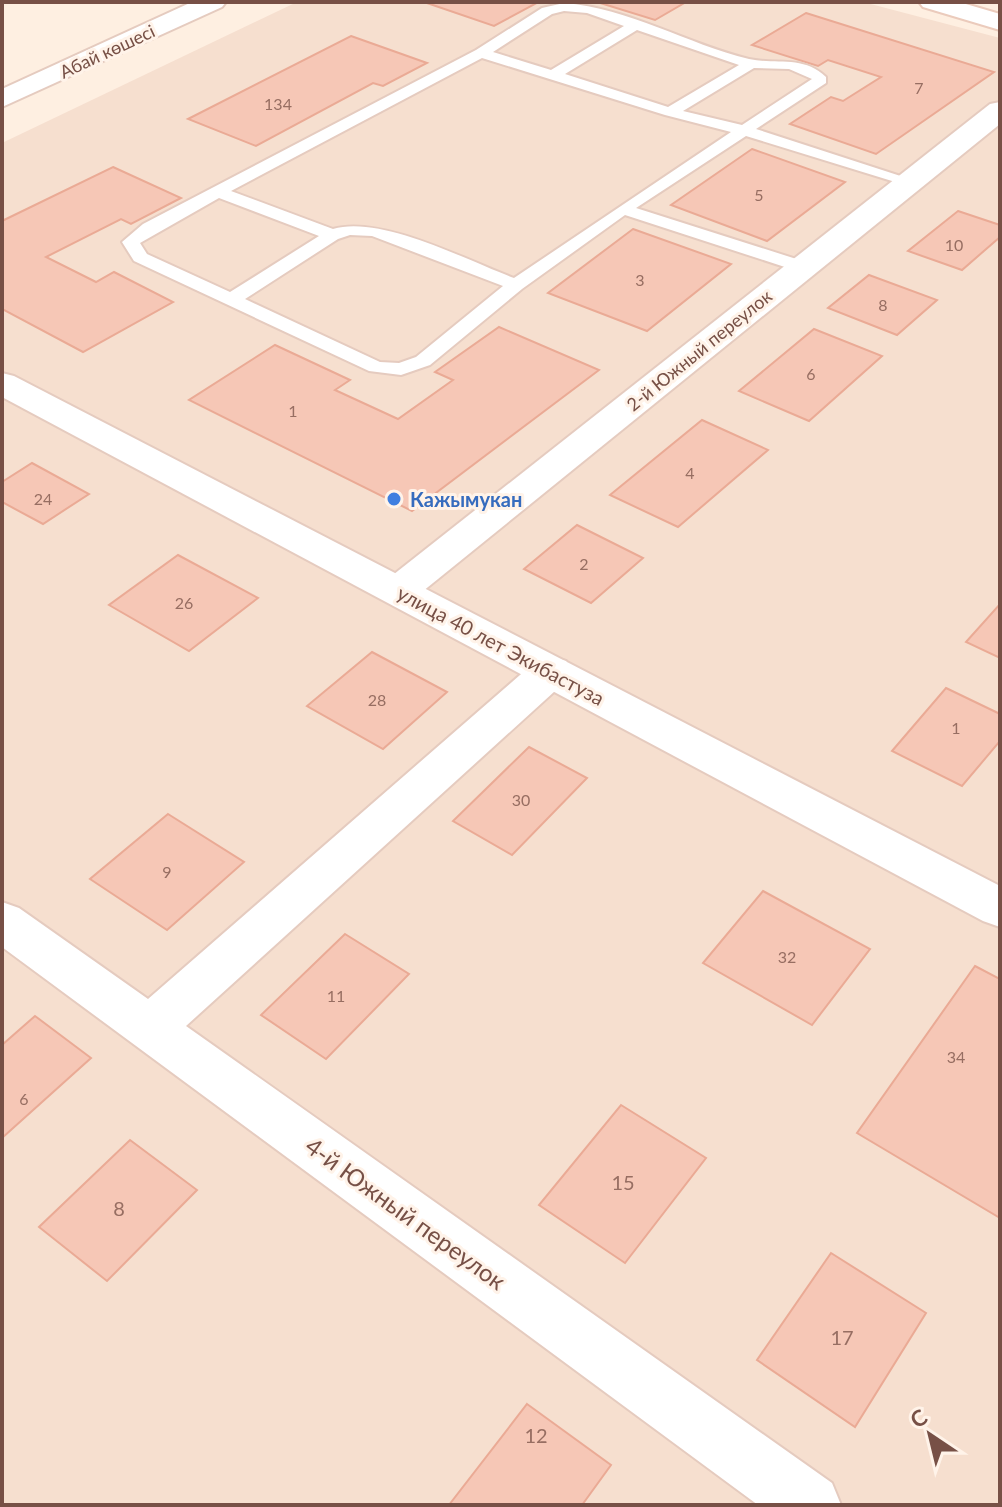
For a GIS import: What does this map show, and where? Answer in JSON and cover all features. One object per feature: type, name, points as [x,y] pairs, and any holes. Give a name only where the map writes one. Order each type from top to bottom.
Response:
[{"type":"street","name":"Абай көшесі","points":[[2,99],[213,2]]},
{"type":"street","points":[[932,2],[1000,22]]},
{"type":"street","name":"2-й Южный переулок","points":[[398,591],[1000,110]]},
{"type":"street","name":"улица 40 лет Экибастуза","points":[[2,383],[1000,908]]},
{"type":"street","points":[[150,1028],[551,671]]},
{"type":"street","name":"4-й Южный переулок","points":[[2,921],[810,1505]]},
{"type":"lane","points":[[564,7],[589,9],[751,64],[801,68],[821,80],[623,209],[516,285],[423,361],[401,369],[376,367],[234,298],[140,257],[131,242],[149,228],[481,53],[547,11],[564,7]]},
{"type":"lane","points":[[552,76],[635,25]]},
{"type":"lane","points":[[481,53],[911,182]]},
{"type":"lane","points":[[670,112],[751,64]]},
{"type":"lane","points":[[218,192],[332,235]]},
{"type":"lane","points":[[623,209],[803,267]]},
{"type":"lane","points":[[234,298],[332,235],[349,230],[374,231],[516,285]]},
{"type":"shaded area","points":[[297,2],[863,2],[1000,38],[1000,1505],[2,1505],[2,143]]},
{"type":"building","points":[[424,2],[530,2],[535,4],[494,26]]},
{"type":"building","points":[[597,2],[686,2],[655,20]]},
{"type":"building","points":[[806,13],[994,72],[876,154],[790,124],[831,97],[843,101],[881,77],[828,60],[818,66],[752,45]]},
{"type":"building","points":[[351,36],[427,63],[383,86],[373,83],[256,146],[188,119]]},
{"type":"building","points":[[752,149],[845,182],[767,241],[671,205]]},
{"type":"building","points":[[113,167],[181,198],[131,224],[121,219],[46,257],[96,282],[114,272],[173,302],[83,352],[2,309],[2,221]]},
{"type":"building","points":[[958,211],[1000,225],[1000,237],[962,270],[908,251]]},
{"type":"building","points":[[633,229],[731,264],[647,331],[548,293]]},
{"type":"building","points":[[869,275],[937,300],[897,335],[828,308]]},
{"type":"building","points":[[499,327],[599,370],[412,511],[189,400],[275,345],[350,380],[335,390],[398,419],[453,380],[435,372]]},
{"type":"building","points":[[814,329],[882,356],[809,421],[739,391]]},
{"type":"building","points":[[702,420],[768,450],[678,527],[610,495]]},
{"type":"building","points":[[32,463],[89,494],[43,524],[2,502],[2,482]]},
{"type":"building","points":[[577,525],[643,558],[591,603],[524,569]]},
{"type":"building","points":[[178,555],[258,598],[189,651],[109,605]]},
{"type":"building","points":[[1000,604],[1000,658],[966,642]]},
{"type":"building","points":[[372,652],[447,692],[383,749],[307,706]]},
{"type":"building","points":[[946,688],[1000,714],[1000,741],[962,786],[892,751]]},
{"type":"building","points":[[529,747],[587,778],[512,855],[453,821]]},
{"type":"building","points":[[168,814],[244,862],[167,930],[90,879]]},
{"type":"building","points":[[763,891],[870,949],[812,1025],[703,963]]},
{"type":"building","points":[[345,934],[409,974],[326,1059],[261,1015]]},
{"type":"building","points":[[975,966],[1000,979],[1000,1218],[857,1133]]},
{"type":"building","points":[[35,1016],[91,1058],[2,1138],[2,1045]]},
{"type":"building","points":[[621,1105],[706,1158],[625,1263],[539,1205]]},
{"type":"building","points":[[130,1140],[197,1190],[107,1281],[39,1227]]},
{"type":"building","points":[[831,1253],[926,1313],[855,1427],[757,1360]]},
{"type":"building","points":[[527,1404],[611,1465],[582,1505],[449,1505]]},
{"type":"place","name":"Кажымукан","points":[[394,499]]}]
